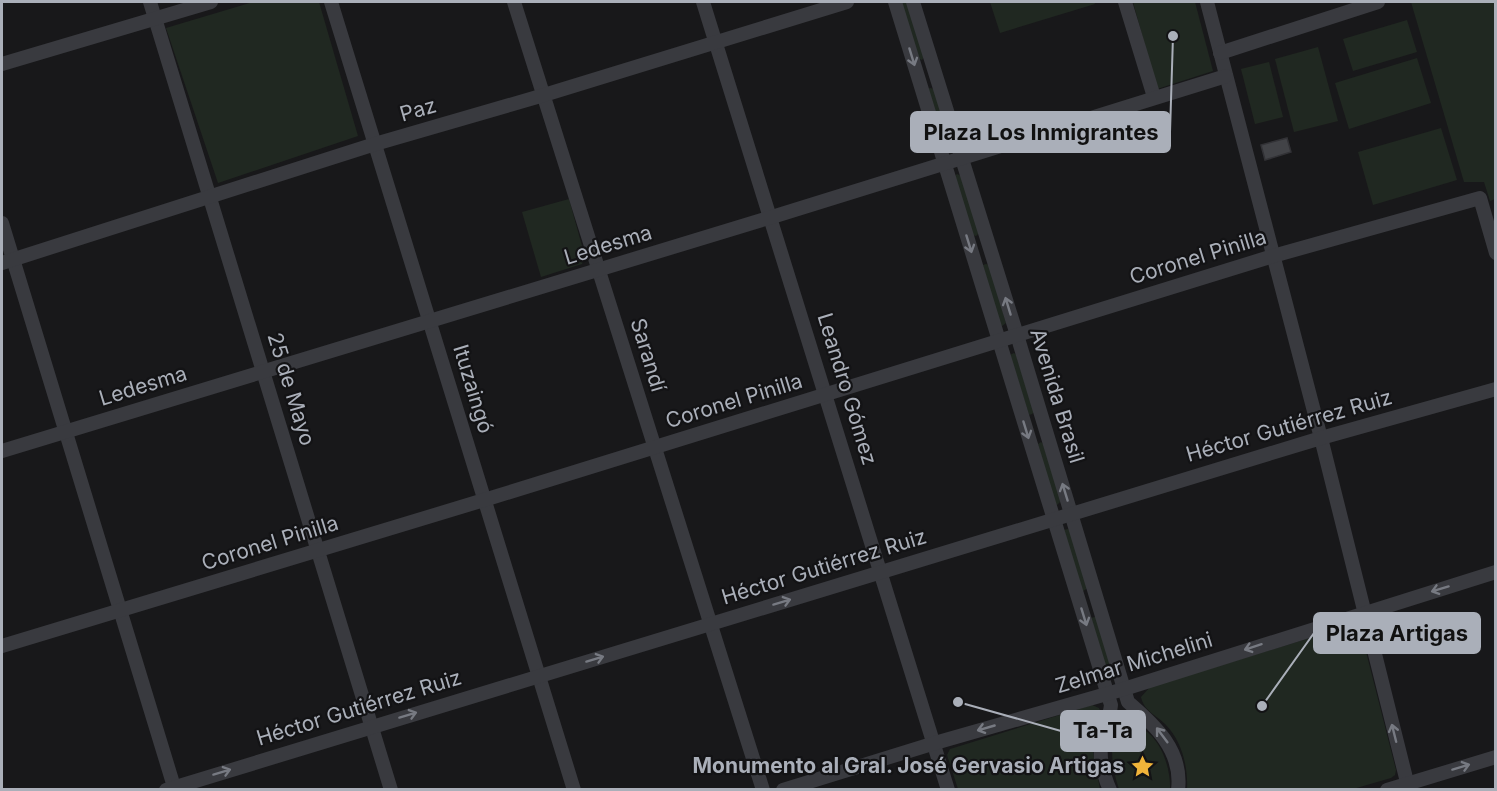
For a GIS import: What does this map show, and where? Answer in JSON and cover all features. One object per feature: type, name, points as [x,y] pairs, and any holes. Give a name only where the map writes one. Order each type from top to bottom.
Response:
[{"type":"street","name":"25 de Mayo","points":[[150,2],[391,789]]},
{"type":"street","points":[[2,64],[211,2]]},
{"type":"street","name":"Ituzaingó","points":[[330,2],[573,789]]},
{"type":"street","name":"Sarandí","points":[[514,2],[763,789]]},
{"type":"street","name":"Leandro Gómez","points":[[703,2],[772,217],[948,789]]},
{"type":"street","name":"Paz","points":[[7,261],[375,144],[544,96],[847,2]]},
{"type":"street","name":"Avenida Brasil","points":[[895,2],[1108,694],[1111,705],[1110,715],[1102,734],[1101,759],[1110,789]]},
{"type":"street","name":"Avenida Brasil","points":[[913,2],[1128,702],[1159,730],[1170,746],[1178,766],[1178,789]]},
{"type":"street","points":[[1125,2],[1154,97]]},
{"type":"street","points":[[1207,2],[1321,438],[1408,786]]},
{"type":"street","points":[[1220,53],[1378,2]]},
{"type":"street","name":"Ledesma","points":[[2,451],[945,164],[1226,76]]},
{"type":"street","name":"Coronel Pinilla","points":[[2,646],[654,448],[1273,256],[1480,198],[1496,253]]},
{"type":"street","points":[[2,223],[7,261],[66,431],[172,789]]},
{"type":"street","name":"Héctor Gutiérrez Ruiz","points":[[172,789],[371,726],[1321,438],[1496,389]]},
{"type":"street","name":"Zelmar Michelini","points":[[783,789],[1108,694],[1496,572]]},
{"type":"street","points":[[1387,789],[1408,786],[1496,757]]},
{"type":"shaded area","points":[[253,2],[319,2],[358,136],[218,183],[166,28]]},
{"type":"shaded area","points":[[900,2],[907,2],[924,57],[922,60],[917,58]]},
{"type":"shaded area","points":[[990,2],[1094,2],[1095,4],[1000,33]]},
{"type":"shaded area","points":[[1133,2],[1195,2],[1213,71],[1157,89]]},
{"type":"shaded area","points":[[1411,2],[1495,2],[1495,199],[1490,201],[1484,182],[1464,182]]},
{"type":"shaded area","points":[[1407,20],[1417,52],[1353,71],[1343,39]]},
{"type":"shaded area","points":[[1318,47],[1338,121],[1294,132],[1275,59]]},
{"type":"shaded area","points":[[1417,58],[1431,103],[1349,129],[1335,83]]},
{"type":"shaded area","points":[[1269,62],[1283,117],[1255,124],[1241,69]]},
{"type":"shaded area","points":[[928,89],[934,89],[952,146],[949,150],[947,150]]},
{"type":"shaded area","points":[[1441,128],[1457,180],[1373,205],[1358,152]]},
{"type":"shaded area","points":[[957,174],[961,176],[979,233],[976,236],[972,235],[955,176]]},
{"type":"shaded area","points":[[569,199],[585,257],[582,264],[541,277],[522,212]]},
{"type":"shaded area","points":[[983,265],[989,265],[1006,323],[1002,326],[999,324]]},
{"type":"shaded area","points":[[1014,353],[1034,412],[1029,415],[1010,355]]},
{"type":"shaded area","points":[[1041,442],[1061,501],[1057,505],[1054,503],[1038,444]]},
{"type":"shaded area","points":[[1068,529],[1088,588],[1083,591],[1064,530]]},
{"type":"shaded area","points":[[1095,617],[1114,678],[1108,677],[1091,618]]},
{"type":"shaded area","points":[[1352,625],[1361,632],[1396,770],[1395,775],[1353,789],[1187,789],[1185,763],[1176,738],[1142,702],[1141,697],[1150,687]]},
{"type":"shaded area","points":[[1092,705],[1099,708],[1102,715],[1093,752],[1100,789],[958,789],[947,755],[950,749]]},
{"type":"shaded area","points":[[1127,725],[1138,727],[1154,739],[1165,758],[1170,789],[1119,789],[1114,773],[1113,744],[1120,729]]},
{"type":"building","points":[[1287,138],[1291,152],[1265,160],[1261,145]]},
{"type":"place","name":"Plaza Los Inmigrantes","points":[[1173,36]]},
{"type":"place","name":"Ta-Ta","points":[[958,702]]},
{"type":"place","name":"Plaza Artigas","points":[[1262,706]]},
{"type":"place","name":"Monumento al Gral. José Gervasio Artigas","points":[[1142,766]]}]
